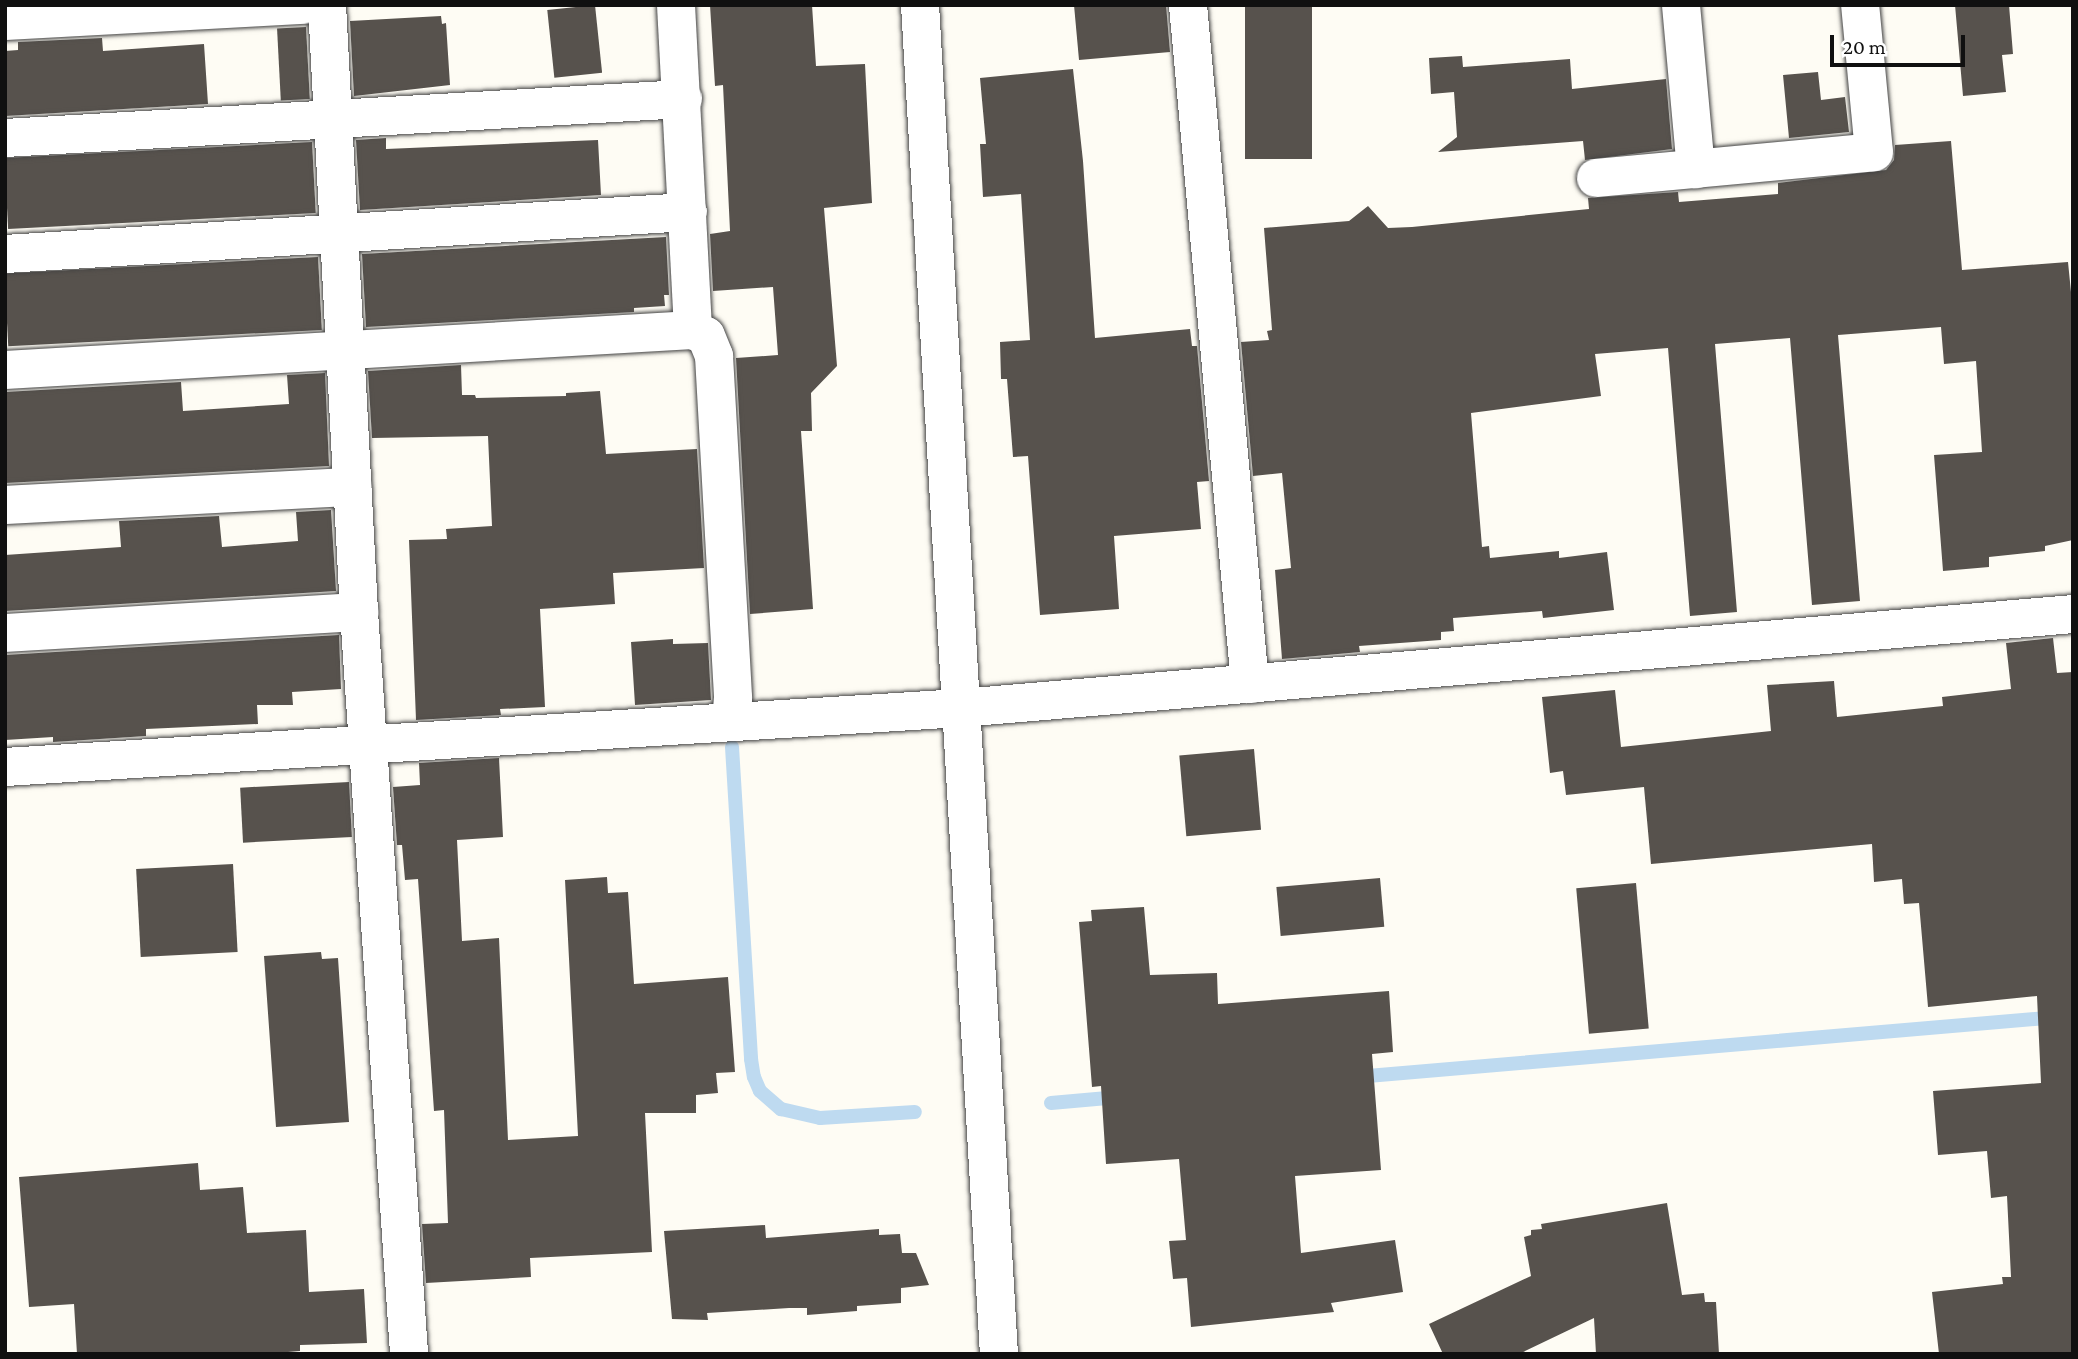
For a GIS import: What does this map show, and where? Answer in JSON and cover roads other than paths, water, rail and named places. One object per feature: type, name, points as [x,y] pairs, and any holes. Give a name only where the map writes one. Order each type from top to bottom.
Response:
[{"type":"street","points":[[5,21],[304,5]]},
{"type":"street","points":[[327,5],[359,612],[410,1354]]},
{"type":"street","points":[[676,5],[693,330]]},
{"type":"street","points":[[920,5],[999,1354]]},
{"type":"street","points":[[1188,5],[1250,684]]},
{"type":"street","points":[[1681,5],[1696,169]]},
{"type":"street","points":[[1596,178],[1874,152],[1860,5]]},
{"type":"street","points":[[5,138],[683,99]]},
{"type":"street","points":[[5,254],[688,212]]},
{"type":"street","points":[[5,370],[333,353],[346,348],[693,330],[706,336],[714,356],[733,698],[731,722]]},
{"type":"street","points":[[5,505],[353,487]]},
{"type":"street","points":[[5,633],[359,612]]},
{"type":"street","points":[[5,767],[961,708],[2073,614]]},
{"type":"waterway","points":[[732,747],[751,1059],[760,1091],[781,1109],[820,1118],[915,1112]]},
{"type":"waterway","points":[[1356,1077],[2057,1017]]},
{"type":"waterway","points":[[1051,1103],[1119,1097]]}]
